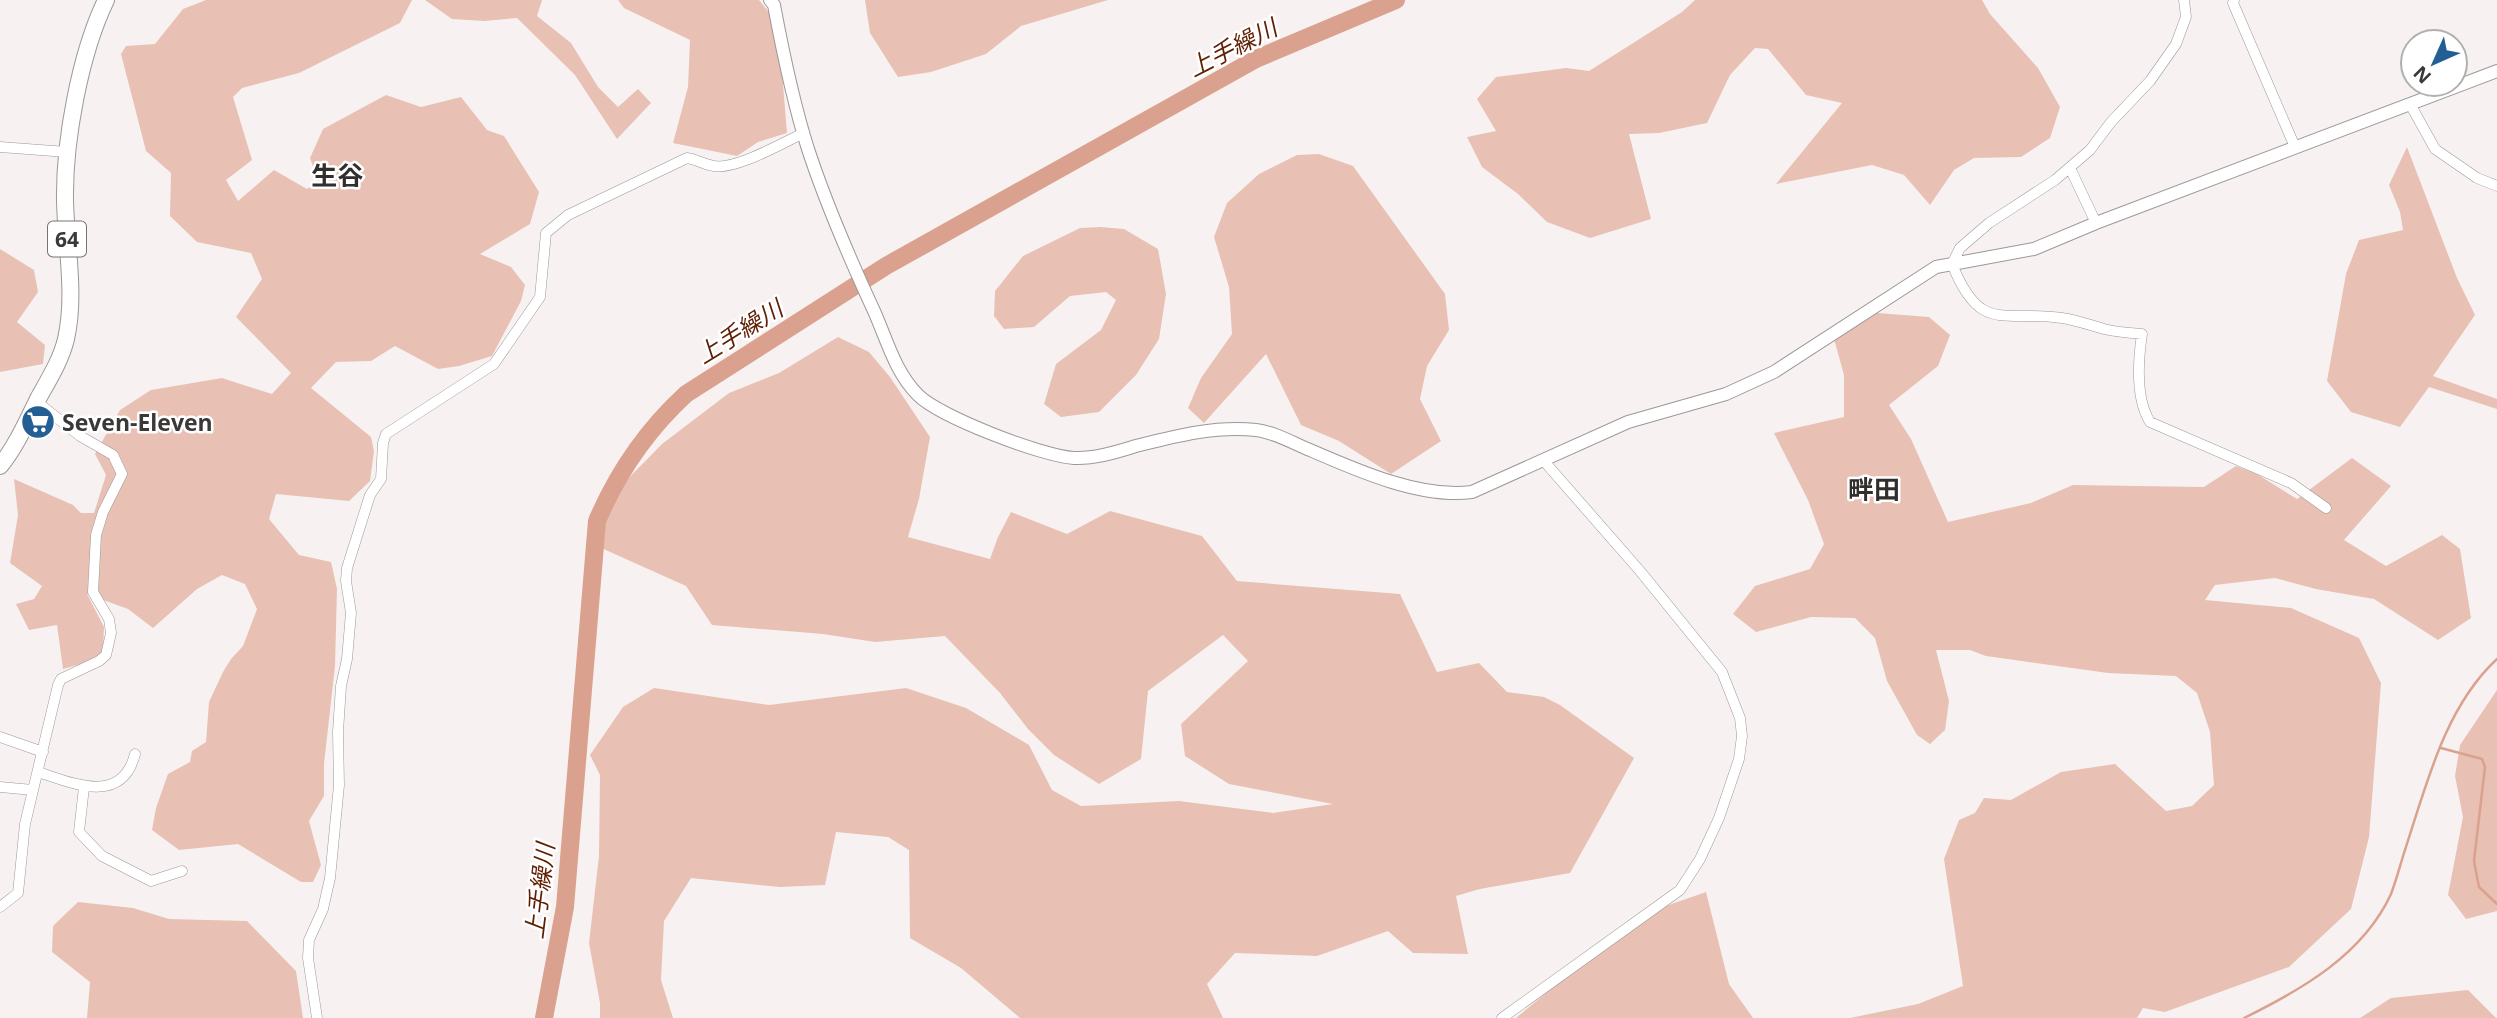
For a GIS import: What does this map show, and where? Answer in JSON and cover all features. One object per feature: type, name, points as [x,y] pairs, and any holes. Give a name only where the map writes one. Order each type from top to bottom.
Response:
[{"type":"main road","name":"64","points":[[0,466],[21,435],[60,357],[66,339],[69,291],[65,201],[67,152],[85,54],[106,0]]},
{"type":"street","points":[[770,0],[774,5],[804,133],[858,275],[902,376],[920,397],[964,422],[1045,454],[1074,458],[1093,457],[1201,430],[1244,429],[1264,431],[1376,478],[1431,490],[1461,493],[1472,492],[1628,422],[1726,394],[1751,383],[1774,372],[1936,267],[2034,249],[2497,71]]},
{"type":"street","points":[[2184,0],[2186,17],[2176,44],[2150,81],[2111,122],[2090,150],[2070,168],[1989,223],[1959,248],[1952,264],[1969,300],[1992,314],[2063,318],[2117,332],[2142,334],[2138,364],[2150,422],[2280,478],[2326,508]]},
{"type":"street","points":[[2234,0],[2295,147]]},
{"type":"street","points":[[2410,104],[2435,149],[2477,178],[2497,186]]},
{"type":"street","points":[[317,1018],[308,958],[309,940],[323,909],[331,878],[339,785],[341,686],[347,659],[351,613],[346,581],[347,568],[370,495],[381,479],[386,434],[494,364],[540,297],[546,233],[554,224],[687,158],[714,166],[732,165],[804,133]]},
{"type":"street","points":[[0,147],[67,152]]},
{"type":"street","points":[[2070,168],[2096,223]]},
{"type":"street","points":[[0,907],[18,893],[25,824],[61,678],[99,661],[106,655],[111,633],[109,619],[93,592],[96,534],[103,512],[122,474],[113,455],[79,436],[37,402]]},
{"type":"street","points":[[1502,1018],[1680,890],[1700,859],[1718,818],[1740,759],[1742,736],[1740,718],[1722,672],[1640,570],[1543,460]]},
{"type":"street","points":[[0,737],[43,752]]},
{"type":"street","points":[[37,772],[84,787],[103,788],[114,784],[132,765],[135,754]]},
{"type":"street","points":[[0,787],[33,790]]},
{"type":"street","points":[[84,787],[79,832],[102,856],[151,881],[181,872]]},
{"type":"shaded area","points":[[206,0],[412,0],[400,23],[299,73],[242,88],[233,97],[252,160],[226,180],[238,201],[274,170],[307,189],[318,181],[310,158],[323,129],[386,95],[421,107],[461,97],[487,130],[504,136],[539,192],[530,224],[480,254],[511,267],[525,285],[521,301],[492,356],[438,369],[395,346],[371,361],[336,362],[311,388],[371,437],[374,451],[370,481],[349,501],[276,494],[269,519],[299,555],[331,562],[337,589],[335,666],[324,764],[324,796],[309,821],[321,865],[313,882],[301,882],[238,844],[179,850],[152,830],[156,808],[168,774],[190,762],[192,751],[206,742],[209,702],[223,672],[243,646],[257,609],[245,584],[222,575],[197,589],[153,628],[128,609],[87,594],[104,627],[103,653],[91,661],[63,669],[57,625],[29,630],[16,604],[34,599],[42,586],[10,563],[18,515],[14,479],[73,505],[81,513],[94,513],[106,475],[95,454],[120,410],[151,390],[222,378],[272,394],[291,373],[236,317],[262,279],[251,253],[197,242],[170,216],[171,173],[146,151],[121,54],[126,46],[155,44],[183,9]]},
{"type":"shaded area","points":[[425,0],[542,0],[537,16],[571,43],[598,87],[618,107],[638,89],[651,103],[617,139],[575,75],[517,18],[484,21],[452,19]]},
{"type":"shaded area","points":[[618,0],[759,0],[772,16],[782,72],[787,133],[758,142],[737,156],[673,143],[688,87],[690,40],[624,8]]},
{"type":"shaded area","points":[[865,0],[1108,0],[1021,26],[986,54],[931,72],[898,77],[870,33]]},
{"type":"shaded area","points":[[1695,0],[1982,0],[1990,14],[2038,68],[2060,107],[2050,138],[2021,157],[1974,158],[1954,170],[1930,205],[1904,175],[1872,165],[1776,184],[1842,103],[1806,95],[1768,49],[1755,48],[1730,75],[1707,123],[1659,133],[1629,134],[1651,219],[1590,238],[1547,222],[1518,194],[1482,167],[1467,137],[1496,131],[1477,99],[1496,77],[1566,68],[1589,71],[1682,12]]},
{"type":"shaded area","points":[[2407,147],[2457,278],[2475,315],[2433,376],[2497,399],[2497,409],[2429,387],[2400,427],[2351,412],[2327,381],[2346,274],[2359,240],[2403,230],[2400,212],[2389,185]]},
{"type":"shaded area","points":[[1319,154],[1353,166],[1445,294],[1449,330],[1427,366],[1420,399],[1441,441],[1391,474],[1339,441],[1301,425],[1266,354],[1204,423],[1188,408],[1201,378],[1232,334],[1229,287],[1214,237],[1227,203],[1259,174],[1297,155]]},
{"type":"shaded area","points":[[1080,228],[1124,229],[1158,249],[1166,294],[1159,339],[1136,375],[1099,412],[1061,417],[1044,404],[1056,364],[1101,330],[1116,300],[1106,292],[1070,296],[1034,327],[1004,329],[994,316],[995,291],[1023,256]]},
{"type":"shaded area","points":[[0,249],[34,270],[38,292],[17,322],[45,345],[43,364],[0,372]]},
{"type":"shaded area","points":[[1865,312],[1929,317],[1950,335],[1938,366],[1889,405],[1911,439],[1948,522],[2031,503],[2073,485],[2204,487],[2236,466],[2257,474],[2297,499],[2352,458],[2391,486],[2344,540],[2386,566],[2442,535],[2460,549],[2471,618],[2438,640],[2374,599],[2316,589],[2275,578],[2215,585],[2205,600],[2291,608],[2359,638],[2381,683],[2369,837],[2351,909],[2289,967],[2165,1012],[2143,1008],[2137,1018],[1850,1018],[1918,1004],[1963,986],[1944,859],[1959,820],[1975,813],[1984,798],[2011,800],[2061,772],[2115,764],[2166,811],[2192,806],[2214,785],[2210,732],[2197,693],[2176,676],[2108,673],[1986,656],[1970,650],[1936,650],[1949,701],[1945,730],[1930,744],[1917,735],[1887,681],[1875,638],[1855,618],[1811,617],[1756,632],[1733,614],[1755,586],[1810,569],[1824,544],[1808,500],[1774,433],[1844,417],[1844,375],[1834,339]]},
{"type":"shaded area","points":[[838,337],[869,352],[890,377],[930,437],[919,499],[908,537],[990,559],[1011,512],[1067,534],[1110,511],[1202,536],[1237,581],[1400,594],[1437,672],[1479,663],[1507,692],[1544,697],[1560,705],[1634,758],[1570,873],[1480,889],[1456,896],[1468,954],[1413,953],[1388,931],[1317,956],[1235,953],[1207,984],[1223,1018],[1020,1018],[961,968],[910,938],[909,850],[888,837],[836,832],[825,885],[780,887],[691,878],[664,921],[661,980],[673,1018],[600,1018],[600,1003],[589,943],[599,856],[600,775],[590,755],[623,707],[654,688],[769,705],[906,688],[966,708],[1029,745],[1052,790],[1081,806],[1179,801],[1273,813],[1333,804],[1229,784],[1185,756],[1181,724],[1248,661],[1223,635],[1148,691],[1141,759],[1099,784],[1054,755],[945,636],[875,642],[823,634],[712,625],[686,586],[599,547],[611,496],[662,444],[729,393],[779,373]]},
{"type":"shaded area","points":[[2497,690],[2497,911],[2466,919],[2448,895],[2463,817],[2455,776],[2460,745]]},
{"type":"shaded area","points":[[1706,892],[1729,984],[1753,1018],[1516,1018],[1640,915]]},
{"type":"shaded area","points":[[78,902],[133,908],[169,919],[247,921],[296,971],[303,1018],[87,1018],[90,982],[52,952],[53,926]]},
{"type":"shaded area","points":[[2468,990],[2496,1018],[2360,1018],[2391,998]]},
{"type":"waterway","name":"上手繰川","points":[[544,1018],[565,907],[597,521],[614,486],[646,437],[686,394],[886,266],[1256,59],[1396,0]]},
{"type":"waterway","points":[[2244,1018],[2308,983],[2328,968],[2347,953],[2379,916],[2391,894],[2429,776],[2450,725],[2463,701],[2497,659]]},
{"type":"waterway","points":[[2441,748],[2482,759],[2485,767],[2474,861],[2479,887],[2497,904]]},
{"type":"place","name":"Seven-Eleven","points":[[38,422]]},
{"type":"district","name":"生谷","points":[[337,175]]},
{"type":"district","name":"畔田","points":[[1874,489]]}]
